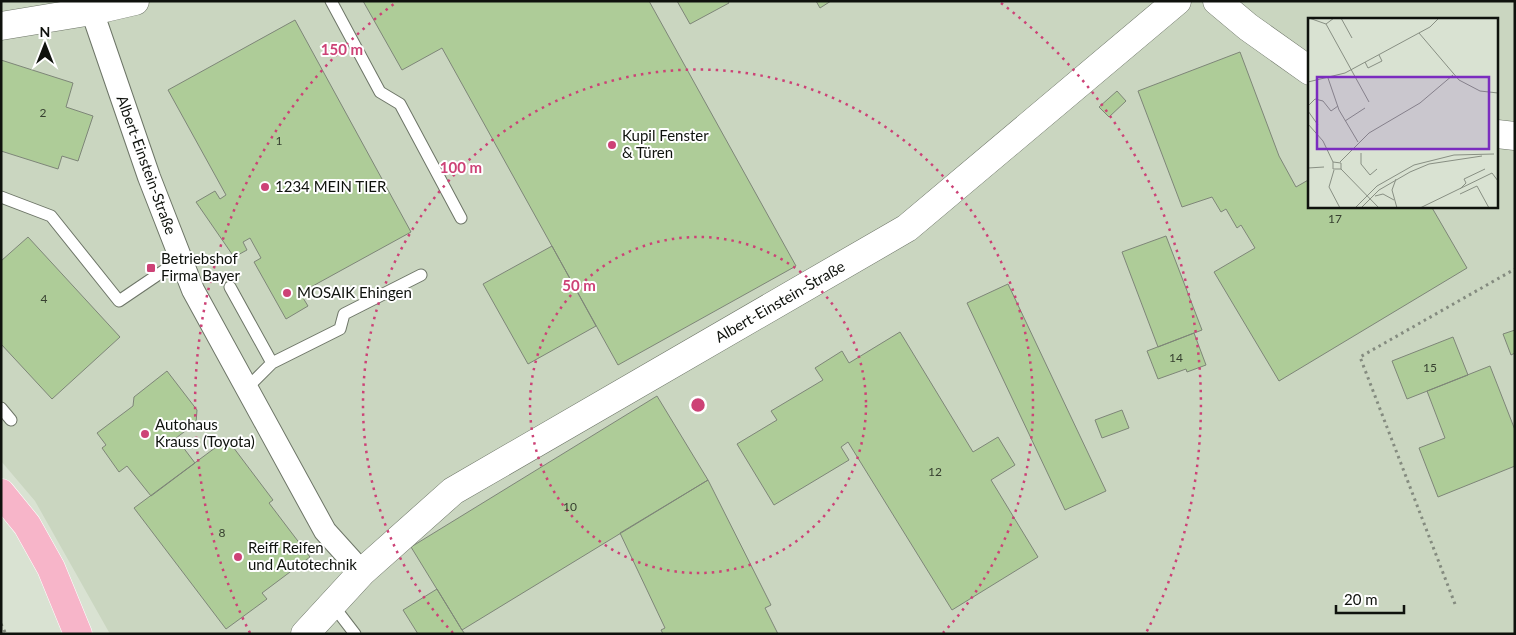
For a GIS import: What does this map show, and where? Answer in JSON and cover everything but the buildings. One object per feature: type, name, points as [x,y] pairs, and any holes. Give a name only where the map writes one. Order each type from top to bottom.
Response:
[{"type":"main road","points":[[1,493],[27,525],[51,568],[78,634]]},
{"type":"street","points":[[1,26],[135,1]]},
{"type":"street","name":"Albert-Einstein-Straße","points":[[305,634],[362,572],[454,491],[907,228],[1177,1]]},
{"type":"street","points":[[1217,1],[1248,27],[1308,70]]},
{"type":"street","name":"Albert-Einstein-Straße","points":[[92,10],[149,176],[193,290],[324,531],[362,572]]},
{"type":"street","points":[[1498,134],[1515,136]]},
{"type":"lane","points":[[331,1],[380,92],[400,104],[461,218]]},
{"type":"lane","points":[[1,196],[51,216],[119,302],[181,259]]},
{"type":"lane","points":[[247,388],[272,363],[340,329],[344,314],[421,275]]},
{"type":"lane","points":[[230,286],[272,363]]},
{"type":"lane","points":[[1,408],[11,420]]},
{"type":"lane","points":[[332,604],[355,634]]},
{"type":"path","points":[[1455,604],[1360,357],[1515,269]]},
{"type":"path","points":[[1,624],[6,634]]},
{"type":"shaded area","points":[[1,1],[1515,1],[1515,634],[110,634],[35,501],[1,461]]},
{"type":"place","name":"Kupil Fenster & Türen","points":[[612,145]]},
{"type":"place","name":"1234 MEIN TIER","points":[[265,187]]},
{"type":"place","name":"Betriebshof Firma Bayer","points":[[151,268]]},
{"type":"place","name":"MOSAIK Ehingen","points":[[287,293]]},
{"type":"place","name":"Autohaus Krauss (Toyota)","points":[[145,434]]},
{"type":"place","name":"Reiff Reifen und Autotechnik","points":[[238,557]]}]
